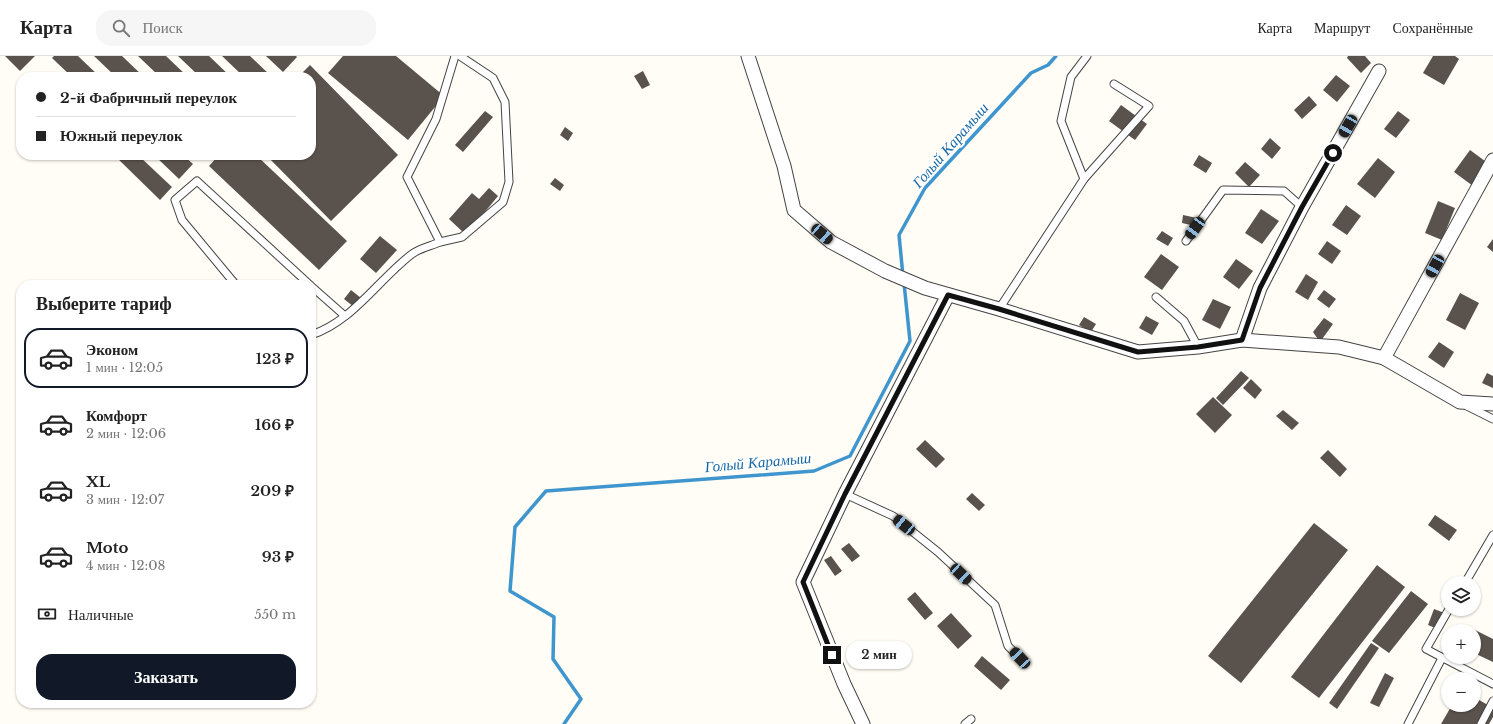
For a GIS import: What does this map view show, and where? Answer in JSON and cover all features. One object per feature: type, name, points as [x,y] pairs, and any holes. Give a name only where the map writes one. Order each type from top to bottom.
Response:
[{"type":"street","points":[[748,56],[784,166],[794,210],[831,242],[885,271],[925,288],[1138,352],[1198,347],[1242,340],[1339,347],[1384,358],[1460,402],[1493,404]]},
{"type":"street","points":[[1242,340],[1260,288],[1302,207],[1379,71]]},
{"type":"street","points":[[1384,358],[1493,160]]},
{"type":"street","points":[[862,724],[844,684],[803,582],[845,494],[948,295]]},
{"type":"lane","points":[[440,242],[407,177],[436,119],[455,56]]},
{"type":"lane","points":[[316,334],[324,331],[345,316],[413,253],[440,242],[462,237],[503,202],[509,182],[504,102],[493,78],[460,56]]},
{"type":"lane","points":[[1084,180],[1061,121],[1070,77],[1086,56]]},
{"type":"lane","points":[[999,309],[1084,180],[1149,106],[1114,84]]},
{"type":"lane","points":[[232,280],[182,220],[175,200],[197,181],[306,280]]},
{"type":"lane","points":[[1186,241],[1223,190],[1284,191],[1302,207]]},
{"type":"lane","points":[[316,290],[345,316]]},
{"type":"lane","points":[[1156,297],[1184,321],[1198,347]]},
{"type":"lane","points":[[1460,402],[1493,419]]},
{"type":"lane","points":[[845,494],[893,516],[938,552],[995,605],[1008,646],[1020,658]]},
{"type":"lane","points":[[1469,576],[1493,535]]},
{"type":"lane","points":[[1441,657],[1426,649],[1445,616]]},
{"type":"lane","points":[[1408,724],[1441,660]]},
{"type":"lane","points":[[1454,664],[1493,684]]},
{"type":"lane","points":[[1481,724],[1493,701]]},
{"type":"building","points":[[5,56],[35,56],[20,71]]},
{"type":"building","points":[[54,56],[78,56],[95,72],[67,72],[52,58]]},
{"type":"building","points":[[94,56],[122,56],[139,72],[111,72]]},
{"type":"building","points":[[138,56],[166,56],[183,72],[155,72]]},
{"type":"building","points":[[178,56],[209,56],[226,72],[195,72]]},
{"type":"building","points":[[222,56],[250,56],[267,72],[239,72]]},
{"type":"building","points":[[266,56],[296,56],[297,57],[283,72]]},
{"type":"building","points":[[343,56],[396,56],[444,96],[408,140],[328,73]]},
{"type":"building","points":[[1348,56],[1365,56],[1371,63],[1361,73],[1347,58]]},
{"type":"building","points":[[1433,56],[1455,56],[1459,59],[1444,85],[1423,73]]},
{"type":"building","points":[[310,65],[398,155],[331,221],[271,160],[316,160],[316,72],[303,72]]},
{"type":"building","points":[[643,71],[650,85],[642,89],[634,76]]},
{"type":"building","points":[[1336,75],[1350,86],[1337,102],[1323,90]]},
{"type":"building","points":[[1309,96],[1317,105],[1302,119],[1294,110]]},
{"type":"building","points":[[1121,105],[1147,124],[1135,140],[1109,121]]},
{"type":"building","points":[[485,111],[493,117],[463,152],[455,145]]},
{"type":"building","points":[[1398,111],[1410,120],[1396,138],[1384,129]]},
{"type":"building","points":[[565,127],[573,133],[568,141],[560,135]]},
{"type":"building","points":[[1270,138],[1281,148],[1272,159],[1261,149]]},
{"type":"building","points":[[1470,150],[1489,164],[1473,186],[1454,172]]},
{"type":"building","points":[[1199,155],[1212,163],[1206,173],[1193,165]]},
{"type":"building","points":[[1378,158],[1395,172],[1375,198],[1357,184]]},
{"type":"building","points":[[119,160],[143,160],[172,187],[160,200]]},
{"type":"building","points":[[159,160],[189,160],[193,164],[179,179]]},
{"type":"building","points":[[214,160],[261,160],[347,241],[319,270],[209,166]]},
{"type":"building","points":[[1245,162],[1260,175],[1249,187],[1235,173]]},
{"type":"building","points":[[555,178],[564,185],[560,191],[550,184]]},
{"type":"building","points":[[489,188],[498,196],[465,234],[449,219],[472,193],[479,199]]},
{"type":"building","points":[[1438,201],[1455,208],[1442,240],[1425,233]]},
{"type":"building","points":[[1346,205],[1361,216],[1347,235],[1332,225]]},
{"type":"building","points":[[1261,209],[1279,221],[1262,244],[1245,233]]},
{"type":"building","points":[[1183,215],[1197,218],[1195,226],[1182,223]]},
{"type":"building","points":[[1162,231],[1173,238],[1168,246],[1156,239]]},
{"type":"building","points":[[380,236],[397,250],[376,273],[360,259]]},
{"type":"building","points":[[1493,239],[1493,252],[1487,247]]},
{"type":"building","points":[[1327,241],[1341,251],[1332,264],[1318,254]]},
{"type":"building","points":[[1161,254],[1179,267],[1162,290],[1144,277]]},
{"type":"building","points":[[1236,259],[1253,271],[1239,289],[1223,277]]},
{"type":"building","points":[[1306,274],[1318,282],[1308,300],[1295,292]]},
{"type":"building","points":[[351,290],[361,298],[354,307],[344,299]]},
{"type":"building","points":[[1324,290],[1336,299],[1329,308],[1317,299]]},
{"type":"building","points":[[1460,293],[1479,303],[1465,330],[1446,320]]},
{"type":"building","points":[[1213,299],[1231,307],[1220,329],[1202,320]]},
{"type":"building","points":[[1146,316],[1159,323],[1152,335],[1139,328]]},
{"type":"building","points":[[1084,317],[1096,324],[1091,332],[1079,325]]},
{"type":"building","points":[[1324,318],[1333,324],[1320,342],[1313,332]]},
{"type":"building","points":[[1439,342],[1454,352],[1444,368],[1428,357]]},
{"type":"building","points":[[1241,371],[1249,378],[1223,405],[1216,398]]},
{"type":"building","points":[[1487,373],[1493,376],[1493,388],[1482,383]]},
{"type":"building","points":[[1251,379],[1262,390],[1255,399],[1243,388]]},
{"type":"building","points":[[1213,397],[1232,415],[1215,433],[1196,414]]},
{"type":"building","points":[[1283,410],[1299,423],[1292,430],[1276,416]]},
{"type":"building","points":[[925,440],[945,459],[936,468],[916,449]]},
{"type":"building","points":[[1328,450],[1347,469],[1340,477],[1320,458]]},
{"type":"building","points":[[972,493],[985,505],[979,511],[966,499]]},
{"type":"building","points":[[1435,515],[1457,530],[1449,541],[1428,525]]},
{"type":"building","points":[[1314,523],[1348,550],[1241,683],[1208,656]]},
{"type":"building","points":[[849,543],[860,556],[852,562],[841,549]]},
{"type":"building","points":[[831,556],[842,571],[835,576],[824,560]]},
{"type":"building","points":[[1377,565],[1405,587],[1319,698],[1291,677]]},
{"type":"building","points":[[1411,591],[1428,604],[1389,653],[1372,641]]},
{"type":"building","points":[[915,592],[933,613],[925,620],[907,599]]},
{"type":"building","points":[[1434,609],[1441,612],[1441,616],[1446,616],[1443,624],[1441,624],[1440,630],[1428,625]]},
{"type":"building","points":[[951,613],[972,636],[958,649],[937,626]]},
{"type":"building","points":[[1481,633],[1493,639],[1493,662],[1481,656]]},
{"type":"building","points":[[1371,643],[1379,648],[1337,709],[1329,703]]},
{"type":"building","points":[[982,656],[1010,680],[1001,690],[974,666]]},
{"type":"building","points":[[1385,673],[1394,678],[1379,707],[1370,703]]},
{"type":"building","points":[[1481,701],[1493,708],[1493,717],[1489,724],[1441,724],[1448,712],[1481,712]]},
{"type":"waterway","name":"Голый Карамыш","points":[[903,276],[899,235],[925,188],[1031,73],[1048,65],[1056,56]]},
{"type":"waterway","name":"Голый Карамыш","points":[[564,724],[581,699],[553,659],[554,617],[510,591],[515,527],[546,491],[814,471],[850,456],[910,341],[904,283]]},
{"type":"route","points":[[832,655],[803,582],[845,494],[948,295],[999,309],[1138,352],[1198,347],[1242,340],[1260,288],[1302,207],[1333,153]]}]
